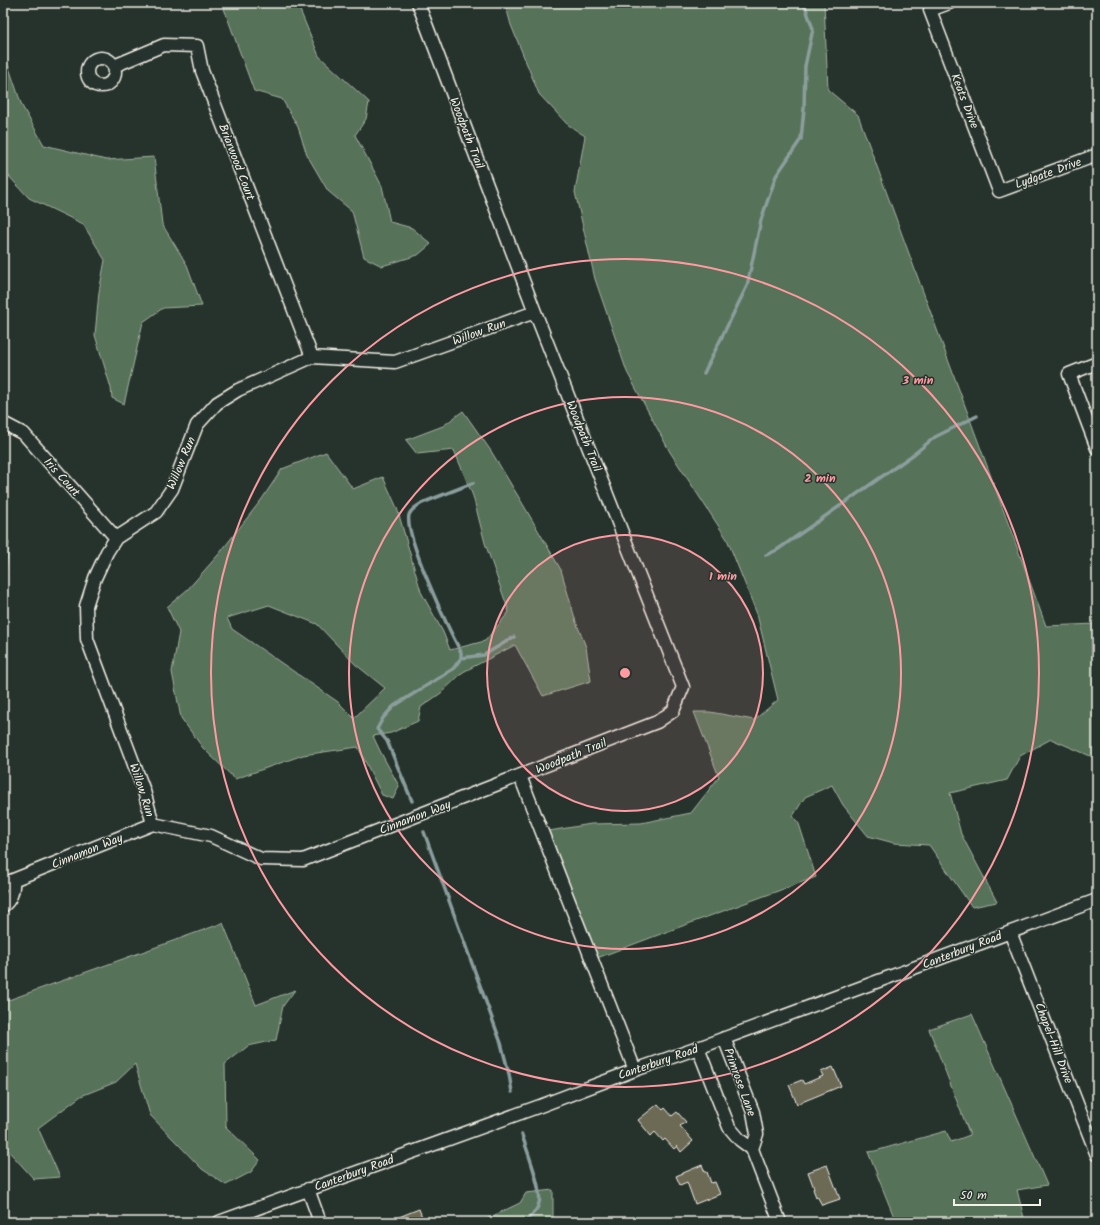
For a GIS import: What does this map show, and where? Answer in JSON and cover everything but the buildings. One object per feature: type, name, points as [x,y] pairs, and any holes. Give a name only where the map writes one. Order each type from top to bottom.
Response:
[{"type":"street","name":"Woodpath Trail","points":[[418,3],[535,312],[683,687],[674,712],[657,722],[520,776]]},
{"type":"street","name":"Keats Drive","points":[[949,3],[930,10],[999,191]]},
{"type":"street","name":"Briarwood Court","points":[[114,66],[164,45],[197,46],[202,71],[312,357]]},
{"type":"street","name":"Lydgate Drive","points":[[999,191],[1097,155]]},
{"type":"street","name":"Willow Run","points":[[153,824],[144,791],[87,639],[86,606],[95,578],[116,538],[156,512],[172,489],[197,425],[217,403],[238,390],[312,357],[395,362],[535,312]]},
{"type":"street","points":[[1097,363],[1069,374],[1097,448]]},
{"type":"street","name":"Iris Court","points":[[3,423],[24,434],[116,538]]},
{"type":"street","name":"Cinnamon Way","points":[[8,883],[153,824],[211,836],[261,859],[303,860],[520,776]]},
{"type":"street","points":[[520,776],[635,1070]]},
{"type":"street","name":"Cinnamon Way","points":[[3,906],[9,900],[14,886],[8,883]]},
{"type":"street","name":"Canterbury Road","points":[[219,1222],[540,1106],[1097,900]]},
{"type":"street","name":"Chapel-Hill Drive","points":[[1010,932],[1097,1154]]},
{"type":"street","name":"Primrose Lane","points":[[724,1038],[753,1112],[757,1134],[752,1149]]},
{"type":"street","points":[[698,1048],[730,1128],[740,1140],[752,1149],[780,1222]]},
{"type":"street","points":[[308,1189],[320,1222]]},
{"type":"green space","points":[[222,3],[297,3],[319,56],[369,102],[366,119],[355,135],[382,186],[390,222],[412,228],[431,244],[418,255],[382,266],[364,257],[352,211],[328,191],[307,155],[298,127],[282,99],[254,91]]},
{"type":"green space","points":[[505,3],[824,3],[828,90],[858,115],[1046,626],[1097,624],[1097,751],[1095,758],[1051,739],[1020,756],[1007,780],[950,793],[961,834],[997,902],[972,907],[929,845],[894,843],[868,836],[843,805],[832,785],[805,797],[793,816],[799,824],[816,877],[597,958],[549,831],[591,824],[641,823],[691,813],[719,777],[694,712],[710,712],[754,720],[778,700],[757,614],[727,539],[670,452],[627,372],[595,279],[575,192],[585,136],[567,124],[539,94],[511,25]]},
{"type":"green space","points":[[3,50],[22,106],[44,145],[106,160],[154,157],[162,224],[187,265],[202,306],[163,308],[143,322],[124,404],[112,398],[111,388],[95,335],[99,292],[105,260],[83,224],[29,198],[6,173],[3,163]]},
{"type":"green space","points":[[463,411],[491,451],[524,506],[561,570],[576,622],[586,647],[591,681],[543,696],[515,645],[463,672],[441,693],[421,707],[418,721],[391,733],[373,736],[399,786],[393,799],[382,795],[358,747],[303,755],[235,779],[203,748],[181,718],[172,672],[179,632],[167,607],[188,589],[219,554],[262,499],[282,469],[326,452],[353,489],[383,477],[397,508],[421,592],[443,632],[450,650],[485,641],[509,612],[485,543],[473,496],[454,450],[417,454],[406,440],[443,426]],"holes":[[[269,605],[317,624],[355,664],[385,688],[354,718],[338,702],[232,629],[227,618]]]},
{"type":"green space","points":[[3,533],[9,543],[6,570],[3,575]]},
{"type":"green space","points":[[223,923],[256,1005],[295,990],[283,1006],[276,1040],[248,1046],[225,1064],[226,1127],[260,1160],[251,1172],[226,1185],[202,1169],[150,1115],[135,1064],[116,1082],[81,1096],[38,1128],[60,1177],[34,1179],[3,1145],[3,1002]]},
{"type":"green space","points":[[972,1014],[1047,1185],[1017,1190],[1025,1222],[896,1222],[868,1152],[946,1131],[951,1142],[970,1135],[929,1029]]},
{"type":"green space","points":[[553,1190],[553,1222],[480,1222],[520,1203],[526,1193]]},
{"type":"waterway","points":[[704,373],[747,286],[761,220],[776,176],[801,139],[804,109],[805,66],[813,29],[804,3]]},
{"type":"waterway","points":[[766,555],[777,550],[914,454],[935,437],[977,416]]},
{"type":"waterway","points":[[412,801],[387,741],[377,729],[383,718],[394,706],[453,669],[461,658],[461,652],[447,624],[420,561],[409,526],[409,515],[413,509],[422,503],[473,483]]},
{"type":"waterway","points":[[461,658],[484,655],[514,637]]},
{"type":"waterway","points":[[424,832],[501,1043],[512,1092]]},
{"type":"waterway","points":[[522,1135],[539,1189],[540,1197],[537,1209],[524,1222]]}]
